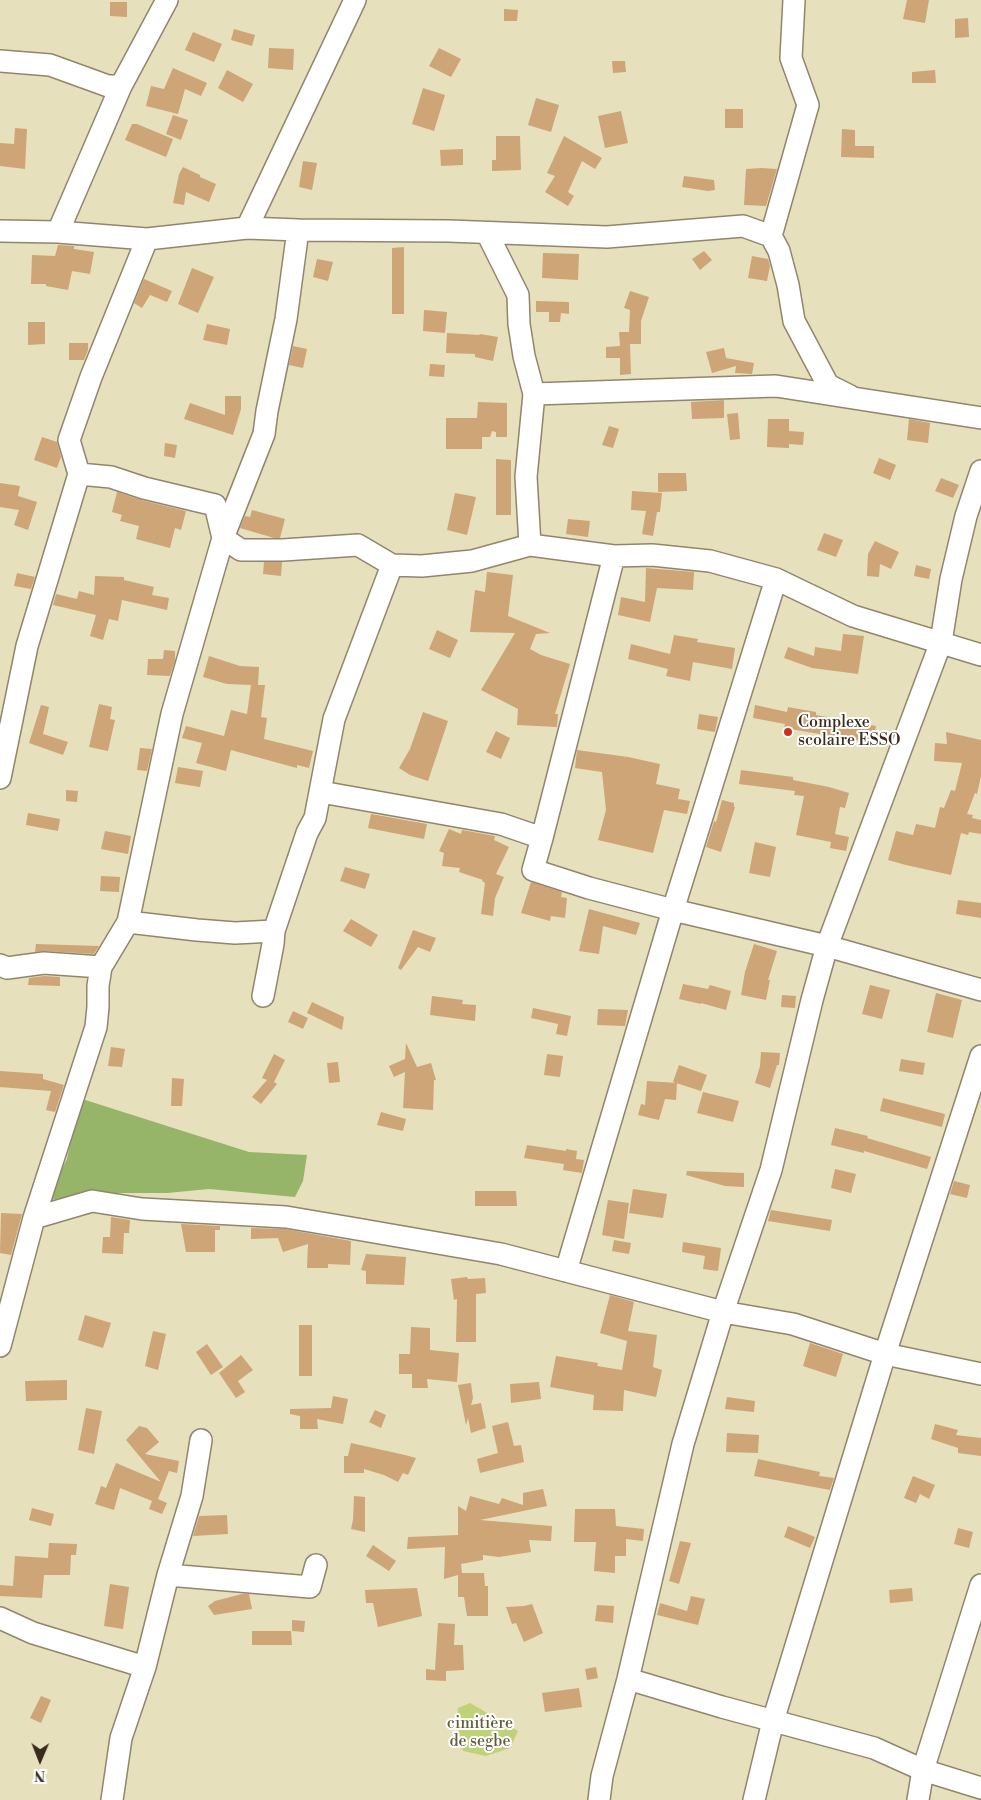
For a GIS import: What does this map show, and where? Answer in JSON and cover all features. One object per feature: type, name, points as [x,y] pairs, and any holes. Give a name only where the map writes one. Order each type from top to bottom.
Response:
[{"type":"street","points":[[58,232],[121,86],[168,0]]},
{"type":"street","points":[[247,228],[356,0]]},
{"type":"street","points":[[771,236],[808,105],[791,58],[794,0]]},
{"type":"street","points":[[0,61],[50,65],[108,86],[121,86]]},
{"type":"street","points":[[0,231],[58,232],[147,239],[247,228],[449,231],[607,237],[743,226],[771,236],[779,251],[788,285],[794,321],[828,385],[850,396]]},
{"type":"street","points":[[0,1346],[34,1218],[96,1027],[98,986],[102,967],[128,922],[172,714],[222,538],[264,434],[286,319],[298,230]]},
{"type":"street","points":[[487,233],[518,295],[519,324],[524,356],[534,394],[526,477],[530,545]]},
{"type":"street","points":[[0,778],[27,646],[79,474],[69,440],[91,376],[147,239]]},
{"type":"street","points":[[534,394],[776,386],[850,396],[981,418]]},
{"type":"street","points":[[599,1800],[602,1776],[628,1679],[683,1444],[723,1312],[771,1170],[827,946],[941,642],[953,570],[966,516],[981,471]]},
{"type":"street","points":[[79,474],[111,477],[144,488],[216,505],[222,538],[241,550],[283,550],[358,545],[392,565],[422,566],[472,561],[530,545],[614,556],[652,555],[710,561],[776,579],[853,616],[981,654]]},
{"type":"street","points":[[614,556],[533,870],[589,888],[827,946],[981,990]]},
{"type":"street","points":[[263,996],[274,931],[307,833],[315,818],[334,719],[392,565]]},
{"type":"street","points":[[566,1271],[673,910],[776,579]]},
{"type":"street","points":[[321,792],[501,824],[542,838]]},
{"type":"street","points":[[128,922],[197,930],[235,932],[274,931]]},
{"type":"street","points":[[0,965],[7,968],[44,963],[102,967]]},
{"type":"street","points":[[754,1800],[772,1721],[885,1354],[981,1056]]},
{"type":"street","points":[[34,1218],[92,1201],[142,1209],[286,1218],[501,1254],[723,1312],[793,1324],[885,1354],[981,1374]]},
{"type":"street","points":[[112,1800],[121,1738],[145,1667],[168,1574],[192,1496],[201,1440]]},
{"type":"street","points":[[168,1574],[310,1587],[316,1565]]},
{"type":"street","points":[[918,1800],[923,1770],[981,1585]]},
{"type":"street","points":[[0,1618],[33,1634],[145,1667]]},
{"type":"street","points":[[628,1679],[772,1721],[874,1748],[923,1770],[981,1788]]},
{"type":"green space","points":[[79,1098],[249,1152],[307,1155],[303,1181],[295,1197],[209,1189],[167,1193],[76,1195],[46,1201],[67,1159]]},
{"type":"green space","name":"cimitière de segbe","points":[[470,1703],[518,1731],[510,1748],[486,1756],[463,1751],[457,1723],[458,1708]]},
{"type":"building","points":[[907,0],[929,0],[925,23],[903,19]]},
{"type":"building","points":[[110,2],[127,2],[127,17],[110,16]]},
{"type":"building","points":[[504,9],[518,10],[517,21],[504,21]]},
{"type":"building","points":[[968,18],[969,37],[955,38],[955,19]]},
{"type":"building","points":[[234,29],[255,35],[252,46],[231,40]]},
{"type":"building","points":[[193,32],[222,44],[214,62],[185,50]]},
{"type":"building","points":[[269,48],[294,49],[293,70],[268,68]]},
{"type":"building","points":[[439,48],[461,59],[451,77],[429,66]]},
{"type":"building","points":[[612,61],[625,61],[626,72],[613,73]]},
{"type":"building","points":[[173,68],[207,83],[201,96],[185,89],[178,114],[146,106],[151,86],[164,89]]},
{"type":"building","points":[[227,70],[253,84],[243,102],[218,88]]},
{"type":"building","points":[[935,70],[936,83],[912,83],[912,72]]},
{"type":"building","points":[[423,88],[445,95],[434,131],[412,124]]},
{"type":"building","points":[[536,98],[559,105],[551,132],[528,125]]},
{"type":"building","points":[[725,109],[743,109],[743,128],[725,128]]},
{"type":"building","points":[[621,111],[628,143],[605,148],[598,116]]},
{"type":"building","points":[[173,115],[188,120],[181,140],[166,134]]},
{"type":"building","points":[[132,124],[137,124],[173,139],[166,157],[125,140]]},
{"type":"building","points":[[15,128],[27,129],[25,169],[0,166],[0,143],[14,144]]},
{"type":"building","points":[[842,129],[855,130],[855,146],[874,146],[874,158],[841,157]]},
{"type":"building","points":[[496,136],[520,136],[521,170],[492,171],[492,160],[496,160]]},
{"type":"building","points":[[564,136],[602,158],[595,169],[582,161],[568,192],[574,196],[568,206],[545,192],[555,176],[547,173]]},
{"type":"building","points":[[463,149],[463,165],[441,166],[440,150]]},
{"type":"building","points":[[303,161],[317,163],[312,190],[299,187]]},
{"type":"building","points":[[183,167],[216,184],[209,202],[186,192],[184,205],[173,203],[179,174]]},
{"type":"building","points":[[746,169],[777,169],[766,206],[744,205]]},
{"type":"building","points":[[684,176],[714,180],[715,190],[708,191],[682,187]]},
{"type":"building","points":[[58,245],[74,246],[74,249],[94,252],[90,274],[72,271],[68,290],[46,286],[46,284],[31,284],[32,255],[55,256]]},
{"type":"building","points":[[404,247],[404,314],[392,314],[392,248]]},
{"type":"building","points":[[704,251],[712,260],[700,270],[692,259]]},
{"type":"building","points":[[543,253],[579,254],[578,280],[542,278]]},
{"type":"building","points":[[752,256],[768,259],[770,266],[767,281],[748,278]]},
{"type":"building","points":[[317,259],[333,262],[328,281],[313,277]]},
{"type":"building","points":[[192,268],[214,277],[198,313],[178,304]]},
{"type":"building","points":[[144,279],[172,291],[167,302],[150,295],[142,308],[134,303]]},
{"type":"building","points":[[630,291],[649,297],[641,321],[641,344],[630,344],[631,374],[620,375],[620,358],[606,358],[606,347],[620,346],[619,332],[629,332],[630,310],[624,308]]},
{"type":"building","points":[[536,301],[569,302],[569,314],[561,313],[560,322],[549,322],[549,312],[536,312]]},
{"type":"building","points":[[424,310],[447,312],[445,333],[423,331]]},
{"type":"building","points":[[28,322],[45,322],[45,344],[28,345]]},
{"type":"building","points":[[207,324],[230,329],[227,345],[203,340]]},
{"type":"building","points":[[447,333],[480,334],[498,337],[493,361],[475,357],[475,354],[446,353]]},
{"type":"building","points":[[69,343],[88,343],[88,350],[84,360],[69,360]]},
{"type":"building","points":[[293,346],[307,349],[303,368],[289,365]]},
{"type":"building","points":[[724,348],[726,358],[754,363],[752,374],[735,373],[736,366],[712,373],[706,352]]},
{"type":"building","points":[[430,364],[445,365],[444,377],[429,376]]},
{"type":"building","points":[[225,396],[241,396],[241,409],[233,435],[184,419],[190,403],[225,415]]},
{"type":"building","points":[[724,400],[724,418],[692,419],[691,402]]},
{"type":"building","points":[[478,402],[507,403],[507,437],[496,437],[496,432],[492,431],[490,437],[482,437],[482,449],[446,449],[446,418],[477,418]]},
{"type":"building","points":[[738,413],[740,439],[730,440],[727,414]]},
{"type":"building","points":[[768,419],[789,419],[789,431],[804,432],[803,445],[789,444],[789,448],[767,447]]},
{"type":"building","points":[[909,419],[930,423],[928,443],[907,440]]},
{"type":"building","points":[[609,426],[619,429],[613,448],[602,445]]},
{"type":"building","points":[[42,437],[57,442],[61,457],[57,468],[34,460]]},
{"type":"building","points":[[165,443],[177,445],[175,458],[164,456]]},
{"type":"building","points":[[879,458],[896,465],[890,480],[873,473]]},
{"type":"building","points":[[496,459],[511,460],[511,515],[496,515]]},
{"type":"building","points":[[658,473],[686,473],[687,491],[658,492]]},
{"type":"building","points":[[941,478],[959,485],[953,498],[935,491]]},
{"type":"building","points":[[0,483],[20,486],[18,496],[37,502],[28,530],[14,525],[19,510],[0,507]]},
{"type":"building","points":[[632,491],[662,493],[660,512],[657,512],[653,536],[642,534],[646,511],[631,510]]},
{"type":"building","points":[[117,492],[186,511],[181,530],[175,528],[170,548],[136,539],[139,526],[120,521],[122,515],[112,512]]},
{"type":"building","points":[[455,493],[476,497],[467,535],[447,530]]},
{"type":"building","points":[[252,510],[285,519],[280,538],[240,528],[245,516],[250,517]]},
{"type":"building","points":[[568,519],[590,521],[588,537],[566,534]]},
{"type":"building","points":[[824,533],[843,540],[836,557],[817,550]]},
{"type":"building","points":[[875,541],[899,552],[891,569],[880,564],[879,577],[867,576],[868,554]]},
{"type":"building","points":[[264,562],[282,562],[281,576],[263,574]]},
{"type":"building","points":[[916,565],[931,569],[929,579],[914,576]]},
{"type":"building","points":[[646,568],[694,572],[693,590],[657,588],[650,622],[618,615],[621,597],[645,602]]},
{"type":"building","points":[[487,572],[513,575],[508,616],[550,633],[536,634],[530,649],[541,655],[570,664],[555,714],[558,714],[557,727],[517,725],[518,709],[481,690],[515,633],[470,632],[475,590],[485,592]]},
{"type":"building","points":[[17,573],[35,577],[31,589],[14,586]]},
{"type":"building","points":[[95,576],[124,577],[124,580],[154,587],[152,595],[169,598],[167,610],[122,600],[118,621],[109,619],[103,640],[90,636],[96,615],[53,605],[56,594],[77,599],[79,591],[94,595]]},
{"type":"building","points":[[437,630],[458,640],[450,658],[429,649]]},
{"type":"building","points":[[843,634],[864,636],[858,674],[812,668],[784,658],[788,647],[814,656],[815,647],[841,651]]},
{"type":"building","points":[[674,635],[698,639],[697,642],[735,648],[732,669],[693,662],[690,681],[666,676],[668,669],[628,659],[631,644],[670,654]]},
{"type":"building","points":[[164,650],[175,651],[175,660],[170,676],[147,675],[148,659],[163,659]]},
{"type":"building","points":[[209,656],[240,666],[259,667],[258,685],[265,685],[261,717],[267,718],[264,739],[313,751],[309,768],[297,765],[297,768],[231,750],[226,771],[196,763],[202,743],[182,738],[186,726],[224,736],[231,710],[247,714],[251,685],[227,684],[203,677]]},
{"type":"building","points":[[99,704],[112,707],[110,719],[115,720],[108,751],[89,747]]},
{"type":"building","points":[[41,705],[49,707],[43,734],[68,742],[63,755],[29,743]]},
{"type":"building","points":[[755,705],[787,712],[788,707],[816,712],[816,715],[876,726],[873,743],[784,728],[785,724],[753,718]]},
{"type":"building","points":[[423,712],[448,721],[428,781],[410,775],[399,768],[410,749]]},
{"type":"building","points":[[699,714],[718,717],[715,732],[697,729]]},
{"type":"building","points":[[496,731],[510,738],[501,759],[486,752]]},
{"type":"building","points":[[946,732],[981,740],[981,776],[977,794],[975,793],[967,814],[973,815],[972,818],[981,820],[981,834],[969,832],[968,835],[961,833],[951,875],[888,860],[896,831],[913,835],[916,824],[935,828],[940,807],[944,808],[951,790],[955,791],[962,763],[934,761],[935,743],[947,744]]},
{"type":"building","points":[[140,748],[152,749],[147,771],[137,770]]},
{"type":"building","points":[[577,750],[628,757],[660,764],[656,784],[680,789],[678,799],[690,801],[687,814],[664,810],[653,853],[598,840],[606,810],[602,772],[575,768]]},
{"type":"building","points":[[178,767],[203,771],[200,787],[175,783]]},
{"type":"building","points":[[741,770],[793,777],[793,780],[849,793],[845,808],[840,807],[835,834],[849,837],[846,851],[830,848],[831,842],[796,835],[804,796],[794,795],[795,791],[739,784]]},
{"type":"building","points":[[66,790],[78,791],[77,802],[66,801]]},
{"type":"building","points":[[722,800],[734,803],[735,807],[721,852],[706,847]]},
{"type":"building","points":[[28,813],[60,819],[58,831],[26,825]]},
{"type":"building","points":[[371,814],[427,824],[424,839],[368,828]]},
{"type":"building","points":[[449,829],[461,834],[462,830],[495,836],[494,840],[509,847],[496,874],[504,877],[495,898],[493,916],[481,914],[485,883],[483,880],[459,872],[460,868],[442,866],[444,853],[439,851]]},
{"type":"building","points":[[105,831],[131,836],[128,854],[101,849]]},
{"type":"building","points":[[755,842],[776,847],[770,877],[749,873]]},
{"type":"building","points":[[345,867],[370,874],[365,889],[340,881]]},
{"type":"building","points":[[101,876],[120,877],[119,892],[100,891]]},
{"type":"building","points":[[531,882],[562,892],[561,897],[567,898],[565,918],[551,916],[550,921],[521,913]]},
{"type":"building","points":[[958,900],[981,903],[981,918],[956,914]]},
{"type":"building","points":[[589,909],[640,923],[636,935],[603,926],[599,954],[579,951]]},
{"type":"building","points":[[351,919],[378,935],[371,947],[343,931]]},
{"type":"building","points":[[413,930],[436,938],[430,952],[418,947],[401,970],[398,968]]},
{"type":"building","points":[[36,944],[99,946],[94,954],[35,952]]},
{"type":"building","points":[[754,944],[777,951],[768,980],[770,980],[766,1000],[741,995],[745,972]]},
{"type":"building","points":[[44,976],[60,977],[60,986],[28,985],[29,978]]},
{"type":"building","points":[[683,984],[708,989],[710,985],[731,991],[726,1010],[679,999]]},
{"type":"building","points":[[870,985],[890,990],[882,1019],[862,1014]]},
{"type":"building","points":[[936,993],[962,1000],[953,1038],[927,1032]]},
{"type":"building","points":[[782,995],[796,996],[795,1008],[781,1007]]},
{"type":"building","points":[[432,996],[463,1000],[462,1004],[476,1005],[475,1021],[430,1015]]},
{"type":"building","points":[[312,1002],[344,1017],[342,1030],[307,1013]]},
{"type":"building","points":[[533,1008],[571,1016],[567,1036],[556,1034],[558,1024],[531,1018]]},
{"type":"building","points":[[598,1009],[628,1010],[625,1026],[597,1025]]},
{"type":"building","points":[[293,1011],[308,1018],[303,1029],[288,1022]]},
{"type":"building","points":[[406,1043],[417,1067],[431,1063],[436,1080],[434,1080],[433,1110],[403,1108],[405,1072],[394,1077],[389,1066],[405,1059]]},
{"type":"building","points":[[111,1047],[125,1049],[122,1067],[108,1066]]},
{"type":"building","points":[[761,1052],[780,1053],[779,1065],[777,1065],[770,1088],[755,1083],[760,1066]]},
{"type":"building","points":[[274,1054],[285,1060],[274,1082],[277,1084],[261,1104],[252,1097],[267,1080],[262,1078]]},
{"type":"building","points":[[547,1054],[563,1056],[560,1077],[544,1075]]},
{"type":"building","points":[[901,1059],[925,1063],[923,1075],[899,1071]]},
{"type":"building","points":[[338,1062],[340,1082],[329,1083],[327,1063]]},
{"type":"building","points":[[679,1065],[707,1075],[701,1091],[673,1082]]},
{"type":"building","points":[[0,1071],[43,1074],[43,1079],[64,1085],[55,1112],[46,1110],[51,1091],[0,1087]]},
{"type":"building","points":[[172,1078],[184,1079],[182,1106],[171,1106]]},
{"type":"building","points":[[647,1081],[677,1083],[676,1100],[665,1099],[659,1120],[638,1115],[641,1104],[645,1105]]},
{"type":"building","points":[[703,1092],[739,1101],[733,1122],[697,1113]]},
{"type":"building","points":[[883,1098],[945,1114],[942,1127],[880,1111]]},
{"type":"building","points":[[381,1112],[406,1119],[403,1131],[377,1125]]},
{"type":"building","points":[[835,1128],[868,1136],[867,1138],[931,1157],[927,1169],[864,1151],[864,1153],[831,1145]]},
{"type":"building","points":[[527,1145],[577,1151],[576,1159],[584,1160],[582,1173],[563,1170],[564,1164],[524,1158]]},
{"type":"building","points":[[835,1169],[856,1174],[851,1193],[831,1188]]},
{"type":"building","points":[[687,1171],[744,1173],[744,1187],[725,1186],[686,1175]]},
{"type":"building","points":[[954,1181],[970,1185],[967,1198],[950,1194]]},
{"type":"building","points":[[633,1189],[667,1194],[663,1218],[629,1213]]},
{"type":"building","points":[[475,1191],[516,1191],[517,1206],[475,1206]]},
{"type":"building","points":[[608,1200],[629,1203],[624,1239],[602,1235]]},
{"type":"building","points":[[771,1210],[832,1220],[830,1231],[768,1221]]},
{"type":"building","points":[[1,1213],[22,1214],[11,1255],[0,1253]]},
{"type":"building","points":[[111,1217],[130,1220],[129,1233],[124,1233],[123,1254],[102,1253],[103,1237],[110,1237]]},
{"type":"building","points":[[181,1224],[220,1226],[220,1230],[215,1230],[215,1252],[186,1252]]},
{"type":"building","points":[[251,1228],[285,1229],[351,1241],[350,1265],[328,1264],[328,1268],[307,1268],[308,1244],[283,1252],[278,1238],[251,1239]]},
{"type":"building","points":[[614,1240],[631,1243],[629,1254],[612,1251]]},
{"type":"building","points":[[683,1242],[721,1248],[718,1271],[703,1269],[705,1256],[682,1252]]},
{"type":"building","points":[[366,1254],[406,1257],[404,1285],[366,1284],[366,1271],[361,1270]]},
{"type":"building","points":[[467,1277],[468,1279],[485,1278],[486,1293],[476,1294],[476,1342],[456,1342],[457,1299],[454,1300],[451,1279]]},
{"type":"building","points":[[610,1295],[634,1302],[628,1331],[657,1335],[653,1367],[662,1370],[656,1397],[624,1390],[623,1411],[593,1410],[594,1395],[550,1387],[556,1356],[598,1363],[597,1366],[622,1370],[627,1341],[600,1333]]},
{"type":"building","points":[[85,1315],[111,1323],[103,1348],[78,1340]]},
{"type":"building","points":[[299,1325],[312,1325],[312,1376],[299,1376]]},
{"type":"building","points":[[411,1327],[430,1328],[430,1350],[459,1353],[457,1382],[427,1379],[428,1388],[412,1388],[412,1374],[399,1374],[399,1354],[410,1354]]},
{"type":"building","points":[[153,1331],[166,1334],[158,1370],[145,1366]]},
{"type":"building","points":[[810,1343],[843,1354],[836,1377],[803,1366]]},
{"type":"building","points":[[207,1344],[223,1367],[211,1375],[196,1352]]},
{"type":"building","points":[[241,1355],[253,1370],[238,1381],[245,1392],[236,1398],[219,1373]]},
{"type":"building","points":[[67,1380],[67,1400],[26,1401],[25,1381]]},
{"type":"building","points":[[539,1382],[541,1399],[511,1403],[510,1384]]},
{"type":"building","points":[[471,1383],[473,1398],[471,1405],[481,1403],[486,1428],[471,1433],[468,1418],[466,1425],[458,1385]]},
{"type":"building","points":[[333,1396],[348,1399],[343,1424],[317,1419],[318,1429],[300,1429],[300,1416],[290,1414],[290,1409],[331,1408]]},
{"type":"building","points":[[727,1397],[755,1401],[754,1412],[725,1409]]},
{"type":"building","points":[[86,1408],[102,1411],[94,1454],[78,1450]]},
{"type":"building","points":[[375,1410],[386,1415],[381,1428],[369,1422]]},
{"type":"building","points":[[508,1422],[514,1446],[521,1445],[524,1462],[480,1473],[477,1459],[498,1453],[492,1426]]},
{"type":"building","points":[[935,1424],[958,1430],[956,1435],[981,1438],[981,1456],[958,1453],[958,1448],[931,1439]]},
{"type":"building","points":[[139,1426],[147,1428],[159,1442],[145,1454],[179,1461],[177,1473],[169,1471],[158,1499],[167,1503],[162,1514],[149,1509],[152,1501],[120,1488],[114,1510],[95,1504],[101,1486],[106,1488],[116,1463],[161,1482],[126,1440]]},
{"type":"building","points":[[727,1433],[759,1435],[758,1453],[726,1452]]},
{"type":"building","points":[[351,1443],[416,1458],[408,1475],[403,1473],[398,1482],[384,1475],[364,1469],[364,1473],[344,1473],[344,1456],[348,1456]]},
{"type":"building","points":[[758,1459],[820,1472],[819,1476],[834,1478],[830,1490],[754,1476]]},
{"type":"building","points":[[913,1476],[935,1485],[929,1499],[920,1494],[916,1503],[904,1498]]},
{"type":"building","points":[[543,1489],[547,1506],[480,1520],[552,1526],[551,1541],[529,1540],[531,1552],[499,1557],[483,1555],[483,1560],[461,1564],[462,1573],[484,1573],[485,1586],[488,1586],[488,1616],[467,1616],[464,1597],[458,1597],[458,1575],[444,1579],[445,1547],[407,1549],[408,1537],[458,1535],[458,1506],[466,1511],[470,1496],[499,1504],[502,1498],[523,1505],[523,1493]]},
{"type":"building","points":[[354,1496],[365,1497],[365,1532],[351,1529]]},
{"type":"building","points":[[32,1508],[54,1514],[51,1526],[29,1520]]},
{"type":"building","points":[[575,1509],[615,1509],[616,1526],[644,1529],[643,1541],[626,1539],[626,1556],[615,1556],[615,1573],[594,1571],[596,1542],[574,1542]]},
{"type":"building","points":[[227,1515],[228,1534],[193,1536],[199,1516]]},
{"type":"building","points":[[788,1526],[815,1537],[810,1548],[784,1537]]},
{"type":"building","points":[[958,1528],[973,1532],[969,1548],[954,1544]]},
{"type":"building","points":[[680,1541],[691,1543],[679,1584],[669,1581]]},
{"type":"building","points":[[49,1543],[77,1544],[76,1555],[71,1555],[70,1575],[44,1575],[42,1598],[0,1596],[0,1585],[13,1586],[15,1556],[48,1558]]},
{"type":"building","points":[[373,1545],[396,1561],[389,1571],[366,1556]]},
{"type":"building","points":[[110,1584],[129,1587],[123,1629],[104,1626]]},
{"type":"building","points":[[417,1588],[422,1616],[378,1627],[373,1603],[366,1603],[365,1590]]},
{"type":"building","points":[[912,1588],[913,1601],[890,1603],[889,1590]]},
{"type":"building","points":[[249,1594],[252,1609],[214,1615],[208,1606],[215,1601]]},
{"type":"building","points":[[691,1596],[705,1599],[698,1625],[657,1615],[660,1603],[687,1611]]},
{"type":"building","points":[[532,1604],[543,1633],[524,1642],[516,1623],[512,1624],[506,1607]]},
{"type":"building","points":[[597,1605],[614,1606],[613,1623],[595,1621]]},
{"type":"building","points":[[292,1620],[305,1621],[304,1632],[292,1631]]},
{"type":"building","points":[[438,1623],[455,1624],[454,1645],[463,1645],[464,1670],[446,1671],[446,1681],[426,1680],[426,1669],[435,1670]]},
{"type":"building","points":[[252,1631],[291,1631],[292,1645],[252,1645]]},
{"type":"building","points":[[596,1667],[598,1678],[587,1680],[585,1669]]},
{"type":"building","points":[[579,1688],[582,1707],[545,1712],[542,1693]]},
{"type":"building","points":[[41,1696],[51,1700],[41,1723],[30,1718]]},
{"type":"place","name":"Complexe scolaire ESSO","points":[[788,732]]}]
